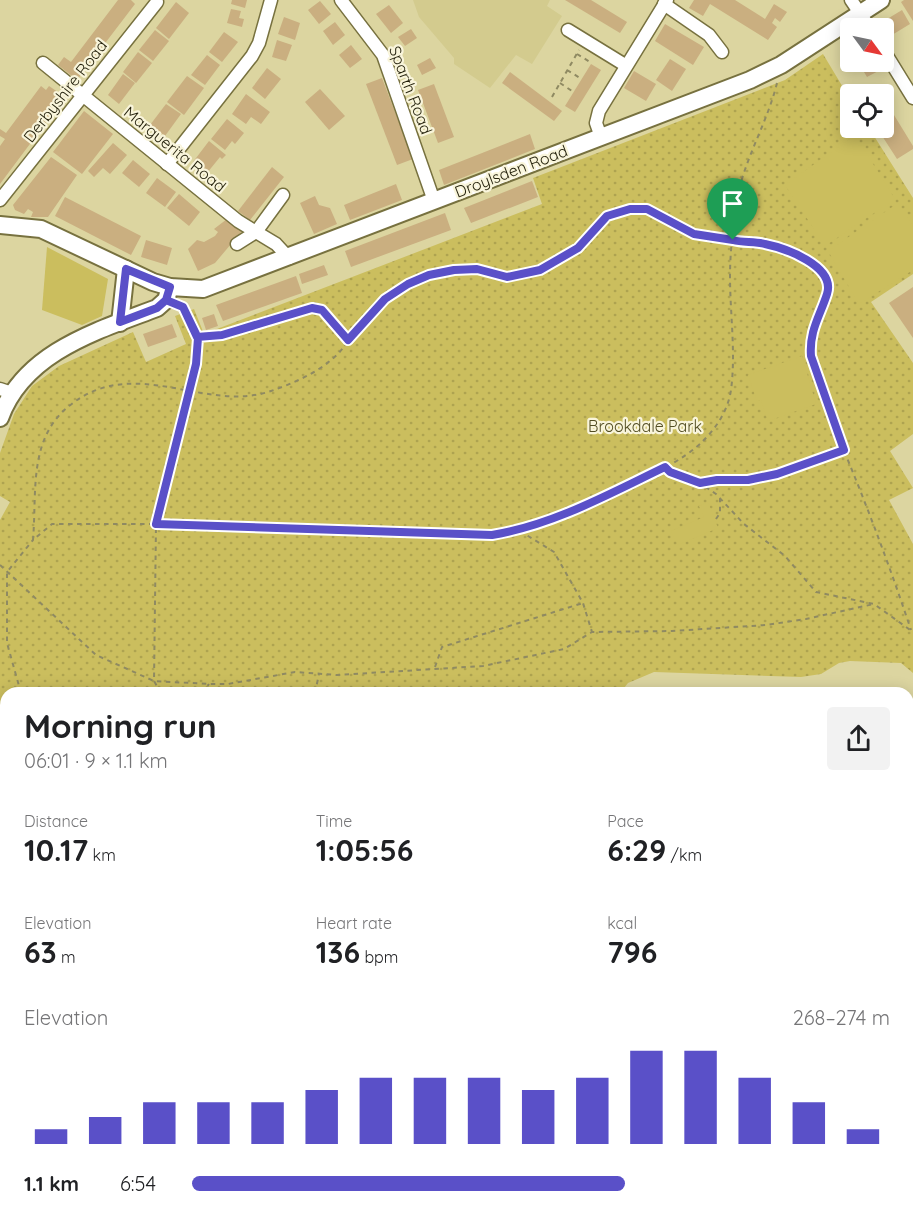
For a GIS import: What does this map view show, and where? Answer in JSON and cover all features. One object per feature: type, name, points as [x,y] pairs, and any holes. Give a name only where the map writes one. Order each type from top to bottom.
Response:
[{"type":"street","points":[[167,164],[252,56],[259,43],[271,0]]},
{"type":"street","name":"Sparth Road","points":[[341,0],[383,55],[434,201]]},
{"type":"street","name":"Droylsden Road","points":[[0,225],[41,229],[126,269],[168,293],[203,289],[750,80],[781,65],[856,7],[881,0]]},
{"type":"street","name":"Derbyshire Road","points":[[0,200],[157,2]]},
{"type":"street","points":[[600,137],[596,123],[598,111],[665,2],[708,35],[722,52]]},
{"type":"street","points":[[568,30],[626,65]]},
{"type":"street","name":"Marguerita Road","points":[[43,63],[167,164],[256,232],[276,244],[289,258]]},
{"type":"street","points":[[894,67],[913,98]]},
{"type":"street","points":[[237,244],[256,232],[283,195]]},
{"type":"street","points":[[120,322],[126,269]]},
{"type":"street","points":[[0,418],[6,391],[40,362],[72,343],[157,308],[168,293]]},
{"type":"path","points":[[552,97],[585,40]]},
{"type":"path","points":[[577,54],[590,62]]},
{"type":"path","points":[[19,687],[7,644],[7,572],[33,540],[52,524],[156,524],[492,535],[520,530],[585,505],[665,467],[702,443],[721,420],[731,393],[733,362],[730,274],[736,202],[773,98],[781,65]]},
{"type":"path","points":[[567,70],[580,78]]},
{"type":"path","points":[[559,82],[572,91]]},
{"type":"path","points":[[33,540],[38,452],[58,416],[90,393],[111,387],[144,383],[225,397],[269,392],[312,373],[332,360],[385,299],[408,284],[429,275],[454,270],[477,269],[507,277],[540,270],[578,248],[607,216],[630,209],[647,209],[694,234],[762,243],[796,254],[810,262],[826,278],[828,290],[814,324],[810,342],[811,356],[912,631]]},
{"type":"path","points":[[158,687],[154,681],[156,524],[198,352],[197,337],[183,307],[168,293]]},
{"type":"path","points":[[197,337],[222,335],[312,308],[322,310],[348,340]]},
{"type":"path","points":[[700,483],[770,476],[844,450]]},
{"type":"path","points":[[665,467],[670,472],[700,483],[720,498],[744,524],[785,556],[816,592],[874,604],[912,631]]},
{"type":"path","points":[[716,519],[720,513],[720,498]]},
{"type":"path","points":[[520,530],[554,552],[583,603],[592,632]]},
{"type":"path","points":[[0,565],[96,655],[154,681],[209,684],[228,684],[295,672],[337,675],[435,667],[483,666],[564,649],[592,632],[672,631],[766,625],[874,604]]},
{"type":"path","points":[[435,667],[442,648],[583,603]]},
{"type":"path","points":[[316,687],[319,674]]},
{"type":"shaded area","points":[[413,0],[550,0],[547,6],[562,16],[532,64],[516,55],[490,88],[454,64],[454,58],[419,17]]},
{"type":"green space","name":"Brookdale Park","points":[[823,54],[841,84],[840,138],[875,138],[913,198],[913,274],[871,302],[913,363],[913,434],[890,451],[913,488],[889,500],[913,544],[913,673],[901,663],[850,661],[839,663],[821,674],[801,677],[654,672],[628,683],[625,687],[0,687],[0,520],[10,502],[0,496],[0,453],[14,414],[32,386],[59,366],[133,332],[146,362],[186,344],[175,316],[194,309],[204,334],[542,204],[533,178],[785,80]]},
{"type":"green space","points":[[851,138],[857,138],[895,199],[825,246],[785,185]]},
{"type":"green space","points":[[898,203],[913,226],[913,270],[859,304],[828,251]]},
{"type":"green space","points":[[47,247],[108,279],[102,316],[82,325],[42,310]]},
{"type":"green space","points":[[802,356],[816,404],[768,421],[761,400],[757,401],[748,375]]},
{"type":"green space","points":[[708,502],[718,528],[678,545],[671,531],[704,517],[699,506]]},
{"type":"building","points":[[118,0],[131,0],[135,4],[77,80],[58,65],[64,57],[71,62]]},
{"type":"building","points":[[232,0],[247,0],[245,8],[231,4]]},
{"type":"building","points":[[565,0],[591,0],[627,22],[620,33]]},
{"type":"building","points":[[694,0],[735,0],[765,19],[774,4],[787,12],[780,22],[775,18],[772,23],[777,27],[768,40],[710,4],[703,16],[689,8]]},
{"type":"building","points":[[913,0],[913,21],[901,2]]},
{"type":"building","points":[[320,1],[331,14],[319,24],[308,10]]},
{"type":"building","points":[[176,2],[189,13],[169,39],[156,28]]},
{"type":"building","points":[[389,5],[403,23],[391,33],[376,14]]},
{"type":"building","points":[[231,9],[241,11],[239,18],[244,19],[242,27],[227,23]]},
{"type":"building","points":[[902,10],[910,24],[894,34],[894,18],[889,18]]},
{"type":"building","points":[[284,17],[300,23],[295,40],[278,34]]},
{"type":"building","points":[[335,22],[345,35],[333,45],[323,31]]},
{"type":"building","points":[[665,24],[704,47],[693,65],[655,41]]},
{"type":"building","points":[[411,29],[417,38],[405,46],[398,37]]},
{"type":"building","points":[[155,30],[169,41],[153,61],[139,50]]},
{"type":"building","points":[[224,32],[238,42],[222,62],[209,52]]},
{"type":"building","points":[[277,40],[292,45],[286,61],[272,57]]},
{"type":"building","points":[[351,45],[362,59],[350,68],[339,55]]},
{"type":"building","points":[[138,52],[152,63],[136,83],[123,72]]},
{"type":"building","points":[[207,55],[220,65],[205,85],[191,75]]},
{"type":"building","points":[[430,58],[436,68],[422,75],[417,65]]},
{"type":"building","points":[[670,59],[686,69],[672,91],[656,80]]},
{"type":"building","points":[[591,64],[601,70],[575,112],[565,106]]},
{"type":"building","points":[[267,68],[281,79],[265,99],[252,88]]},
{"type":"building","points":[[634,71],[656,84],[646,101],[624,88]]},
{"type":"building","points":[[510,72],[562,111],[554,121],[502,83]]},
{"type":"building","points":[[864,72],[876,72],[867,77]]},
{"type":"building","points":[[123,74],[135,83],[119,104],[108,95]]},
{"type":"building","points":[[187,76],[204,88],[184,115],[167,102]]},
{"type":"building","points":[[382,78],[413,159],[397,165],[366,84]]},
{"type":"building","points":[[434,84],[454,137],[438,143],[418,90]]},
{"type":"building","points":[[41,86],[46,90],[49,86],[65,97],[0,184],[0,146],[5,139],[0,136],[0,129],[6,133]]},
{"type":"building","points":[[320,89],[345,116],[329,130],[305,102]]},
{"type":"building","points":[[246,94],[270,112],[261,124],[251,117],[246,124],[232,114]]},
{"type":"building","points":[[166,104],[181,114],[165,136],[150,125]]},
{"type":"building","points":[[84,111],[113,134],[82,174],[53,152]]},
{"type":"building","points":[[894,115],[913,146],[913,149],[897,159],[883,138],[894,138]]},
{"type":"building","points":[[227,119],[244,133],[235,144],[232,141],[225,150],[211,139]]},
{"type":"building","points":[[530,134],[535,149],[444,185],[439,170]]},
{"type":"building","points":[[209,141],[226,155],[222,159],[220,157],[207,173],[193,162]]},
{"type":"building","points":[[113,143],[127,155],[110,174],[103,168],[94,177],[88,171]]},
{"type":"building","points":[[51,157],[77,175],[48,217],[31,217],[33,212],[28,209],[24,214],[15,210],[13,205]]},
{"type":"building","points":[[133,160],[150,174],[139,187],[122,173]]},
{"type":"building","points":[[272,167],[284,177],[250,220],[238,211]]},
{"type":"building","points":[[157,178],[176,192],[165,207],[146,193]]},
{"type":"building","points":[[532,181],[538,197],[471,223],[464,208]]},
{"type":"building","points":[[396,184],[402,200],[350,220],[344,205]]},
{"type":"building","points":[[179,194],[200,212],[189,226],[167,208]]},
{"type":"building","points":[[315,196],[319,205],[330,208],[337,224],[314,234],[300,203]]},
{"type":"building","points":[[65,197],[141,236],[131,255],[55,216]]},
{"type":"building","points":[[445,213],[451,230],[351,267],[345,251]]},
{"type":"building","points":[[227,219],[242,231],[215,263],[198,271],[188,249],[197,240],[204,242],[215,236],[218,232],[214,229]]},
{"type":"building","points":[[146,240],[172,248],[167,265],[141,257]]},
{"type":"building","points":[[324,265],[328,275],[302,284],[299,274]]},
{"type":"building","points":[[296,276],[302,293],[223,321],[216,305]]},
{"type":"building","points":[[913,287],[913,338],[889,303]]},
{"type":"building","points":[[214,314],[218,326],[206,330],[202,318]]},
{"type":"building","points":[[172,324],[177,337],[148,347],[143,334]]},
{"type":"route","points":[[733,240],[694,234],[647,209],[630,209],[607,216],[578,248],[561,260],[540,270],[507,277],[477,269],[454,270],[429,275],[408,284],[385,299],[360,324],[348,340],[329,316],[322,310],[312,308],[222,335],[197,337],[183,307],[166,300],[170,287],[153,282],[126,269],[120,322],[157,308],[166,300],[183,307],[194,327],[198,338],[196,364],[156,524],[492,535],[520,530],[585,505],[665,467],[670,472],[681,474],[700,483],[732,479],[748,480],[777,474],[844,450],[811,356],[810,342],[814,324],[828,290],[826,278],[810,262],[796,254],[762,243],[733,240]]}]
